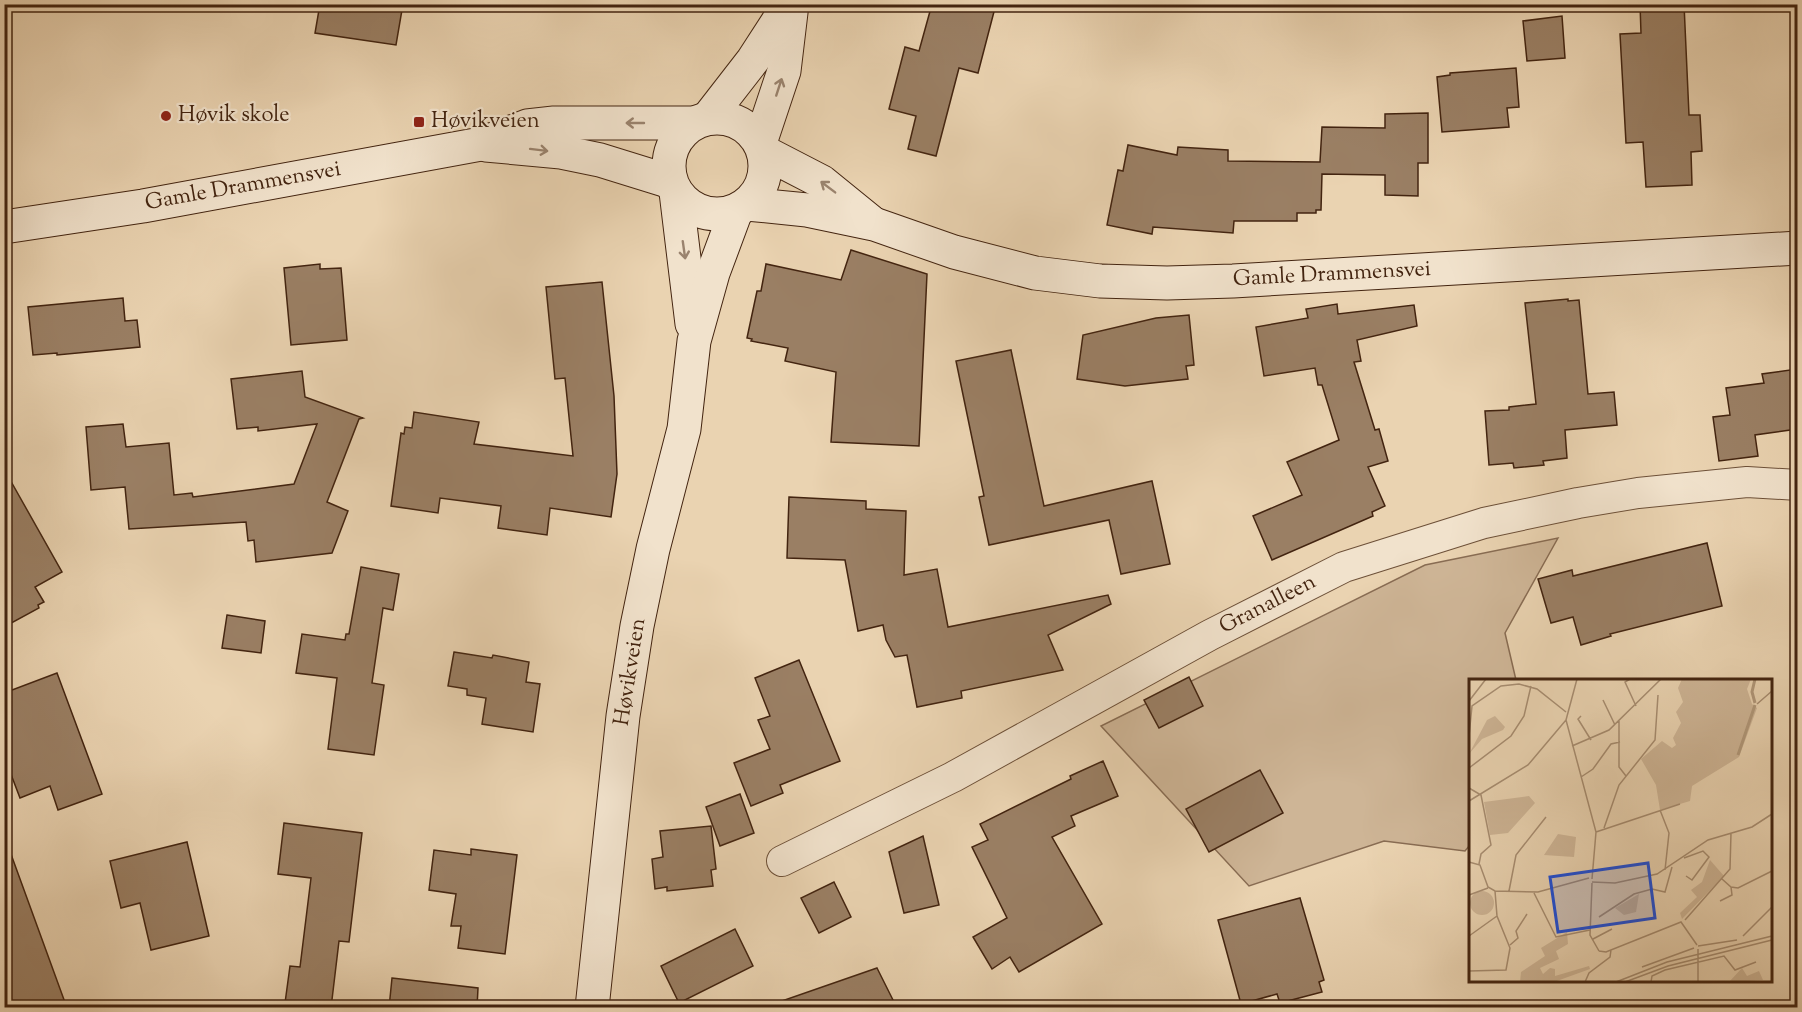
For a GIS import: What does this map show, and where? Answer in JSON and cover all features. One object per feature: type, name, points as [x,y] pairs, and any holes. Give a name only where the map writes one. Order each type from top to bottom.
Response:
[{"type":"main road","points":[[701,120],[724,117],[738,122],[751,130],[762,147],[766,171],[760,189],[742,208],[719,214],[702,212],[687,204],[673,187],[668,165],[672,149],[680,134],[701,120],[753,60],[791,4]]},
{"type":"main road","points":[[762,147],[784,72],[791,4]]},
{"type":"main road","name":"Gamle Drammensvei","points":[[4,227],[154,204],[481,144],[527,126],[554,123],[701,120]]},
{"type":"main road","name":"Gamle Drammensvei","points":[[481,144],[561,152],[600,160],[673,187]]},
{"type":"main road","name":"Gamle Drammensvei","points":[[762,147],[822,182],[874,224]]},
{"type":"main road","name":"Høvikveien","points":[[673,187],[694,341]]},
{"type":"main road","name":"Gamle Drammensvei","points":[[742,208],[807,210],[874,224],[954,252],[1035,273],[1100,281],[1167,283],[1245,280],[1797,248]]},
{"type":"main road","name":"Høvikveien","points":[[592,1008],[623,716],[637,626],[684,429],[694,341],[713,273],[742,208]]},
{"type":"street","name":"Granalleen","points":[[782,861],[953,777],[1210,635],[1344,567],[1484,523],[1578,503],[1638,493],[1748,483],[1797,485]]},
{"type":"shaded area","points":[[1558,538],[1505,633],[1516,679],[1469,679],[1469,846],[1465,851],[1384,841],[1249,886],[1101,726],[1425,565]]},
{"type":"building","points":[[320,4],[403,4],[396,45],[315,33]]},
{"type":"building","points":[[932,4],[996,4],[978,73],[959,68],[936,156],[908,149],[916,116],[889,109],[905,47],[919,51]]},
{"type":"building","points":[[1640,4],[1684,4],[1689,115],[1700,115],[1702,151],[1691,152],[1692,185],[1646,187],[1643,142],[1626,143],[1620,34],[1641,33]]},
{"type":"building","points":[[1562,16],[1565,58],[1527,61],[1523,21]]},
{"type":"building","points":[[1516,68],[1519,107],[1507,108],[1509,127],[1442,132],[1437,77],[1450,75],[1450,73]]},
{"type":"building","points":[[1428,113],[1428,163],[1418,163],[1418,196],[1385,195],[1385,175],[1322,174],[1321,210],[1316,210],[1316,213],[1297,213],[1297,221],[1234,221],[1233,233],[1153,227],[1152,234],[1107,225],[1118,170],[1123,171],[1128,145],[1177,155],[1178,147],[1228,150],[1228,161],[1320,162],[1322,127],[1385,128],[1385,114]]},
{"type":"building","points":[[851,250],[927,274],[919,446],[831,442],[836,372],[785,361],[788,348],[751,341],[752,339],[747,338],[757,291],[761,291],[766,264],[841,280]]},
{"type":"building","points":[[320,264],[320,269],[341,268],[347,340],[291,345],[284,268]]},
{"type":"building","points":[[602,282],[614,396],[617,474],[611,517],[550,508],[547,535],[498,528],[501,506],[440,498],[438,513],[391,506],[401,433],[404,434],[405,427],[412,428],[414,412],[479,422],[474,444],[573,456],[565,378],[555,379],[546,287]]},
{"type":"building","points":[[123,298],[125,321],[137,320],[140,347],[33,355],[28,307]]},
{"type":"building","points":[[1568,299],[1568,301],[1579,300],[1588,394],[1614,392],[1617,425],[1565,430],[1567,458],[1543,461],[1544,465],[1514,468],[1513,463],[1489,465],[1485,411],[1509,410],[1509,407],[1536,404],[1525,303]]},
{"type":"building","points":[[1337,304],[1338,314],[1414,305],[1417,326],[1357,340],[1361,361],[1354,362],[1375,430],[1379,429],[1388,461],[1368,467],[1385,506],[1372,512],[1373,516],[1272,560],[1253,516],[1302,495],[1287,462],[1339,440],[1322,385],[1318,385],[1315,368],[1264,376],[1256,327],[1308,318],[1306,309]]},
{"type":"building","points":[[1189,315],[1194,365],[1186,366],[1188,379],[1125,386],[1077,379],[1083,335],[1156,318]]},
{"type":"building","points":[[1011,350],[1044,506],[1152,481],[1170,564],[1121,574],[1109,520],[989,545],[979,497],[984,496],[956,361]]},
{"type":"building","points":[[1797,369],[1797,429],[1755,435],[1758,456],[1719,461],[1713,417],[1730,415],[1726,388],[1764,383],[1762,374]]},
{"type":"building","points":[[302,371],[305,397],[363,418],[359,419],[327,502],[348,511],[332,553],[256,562],[254,540],[248,541],[246,522],[129,529],[125,487],[91,490],[86,427],[123,424],[126,447],[169,443],[174,495],[192,493],[193,497],[294,484],[317,424],[258,431],[258,427],[237,429],[231,379]]},
{"type":"building","points":[[4,469],[62,572],[35,587],[44,602],[38,605],[39,608],[4,627]]},
{"type":"building","points":[[789,497],[866,501],[866,509],[906,511],[904,575],[937,569],[948,627],[1108,595],[1111,604],[1048,635],[1063,670],[961,691],[962,698],[917,707],[907,655],[895,657],[886,640],[883,625],[858,631],[845,560],[787,558]]},
{"type":"building","points":[[1707,543],[1722,606],[1610,634],[1611,636],[1581,645],[1573,617],[1551,623],[1538,579],[1572,570],[1573,576]]},
{"type":"building","points":[[361,567],[399,574],[393,610],[383,608],[372,683],[384,685],[374,755],[328,749],[337,678],[296,673],[302,634],[345,640],[346,634],[349,634]]},
{"type":"building","points":[[227,615],[265,621],[261,653],[222,648]]},
{"type":"building","points":[[454,652],[492,658],[493,655],[529,662],[526,682],[540,684],[533,732],[482,724],[486,698],[467,695],[467,689],[448,686]]},
{"type":"building","points":[[799,660],[840,761],[780,785],[783,793],[751,806],[734,763],[770,749],[758,720],[770,716],[755,678]]},
{"type":"building","points":[[57,673],[102,794],[58,810],[50,786],[20,798],[4,756],[4,693]]},
{"type":"building","points":[[1189,677],[1203,706],[1159,728],[1144,700]]},
{"type":"building","points":[[1103,761],[1118,796],[1071,816],[1075,826],[1052,837],[1102,924],[1019,972],[1010,957],[992,969],[973,937],[1007,918],[972,847],[988,840],[980,824]]},
{"type":"building","points":[[1260,770],[1283,813],[1209,852],[1186,809]]},
{"type":"building","points":[[740,794],[754,833],[720,846],[706,807]]},
{"type":"building","points":[[284,823],[362,833],[349,942],[339,941],[331,1008],[285,1003],[290,966],[300,967],[311,878],[278,874]]},
{"type":"building","points":[[711,826],[716,869],[711,870],[713,886],[667,891],[667,887],[655,889],[652,859],[663,857],[660,831]]},
{"type":"building","points":[[923,836],[939,905],[904,913],[889,852]]},
{"type":"building","points":[[187,842],[209,936],[151,950],[140,903],[121,908],[110,861]]},
{"type":"building","points":[[4,846],[8,846],[67,1008],[15,1008],[4,979]]},
{"type":"building","points":[[471,849],[517,855],[505,954],[458,948],[461,926],[451,926],[456,894],[429,890],[434,850],[471,855]]},
{"type":"building","points":[[834,882],[851,917],[819,933],[801,898]]},
{"type":"building","points":[[1300,898],[1324,980],[1319,982],[1322,992],[1280,1003],[1277,994],[1241,1004],[1218,920]]},
{"type":"building","points":[[735,929],[753,966],[679,1003],[661,966]]},
{"type":"building","points":[[877,968],[897,1008],[776,1008],[776,1003]]},
{"type":"building","points":[[392,978],[478,988],[477,1008],[389,1008]]},
{"type":"place","name":"Høvik skole","points":[[166,116]]},
{"type":"place","name":"Høvikveien","points":[[419,122]]}]
